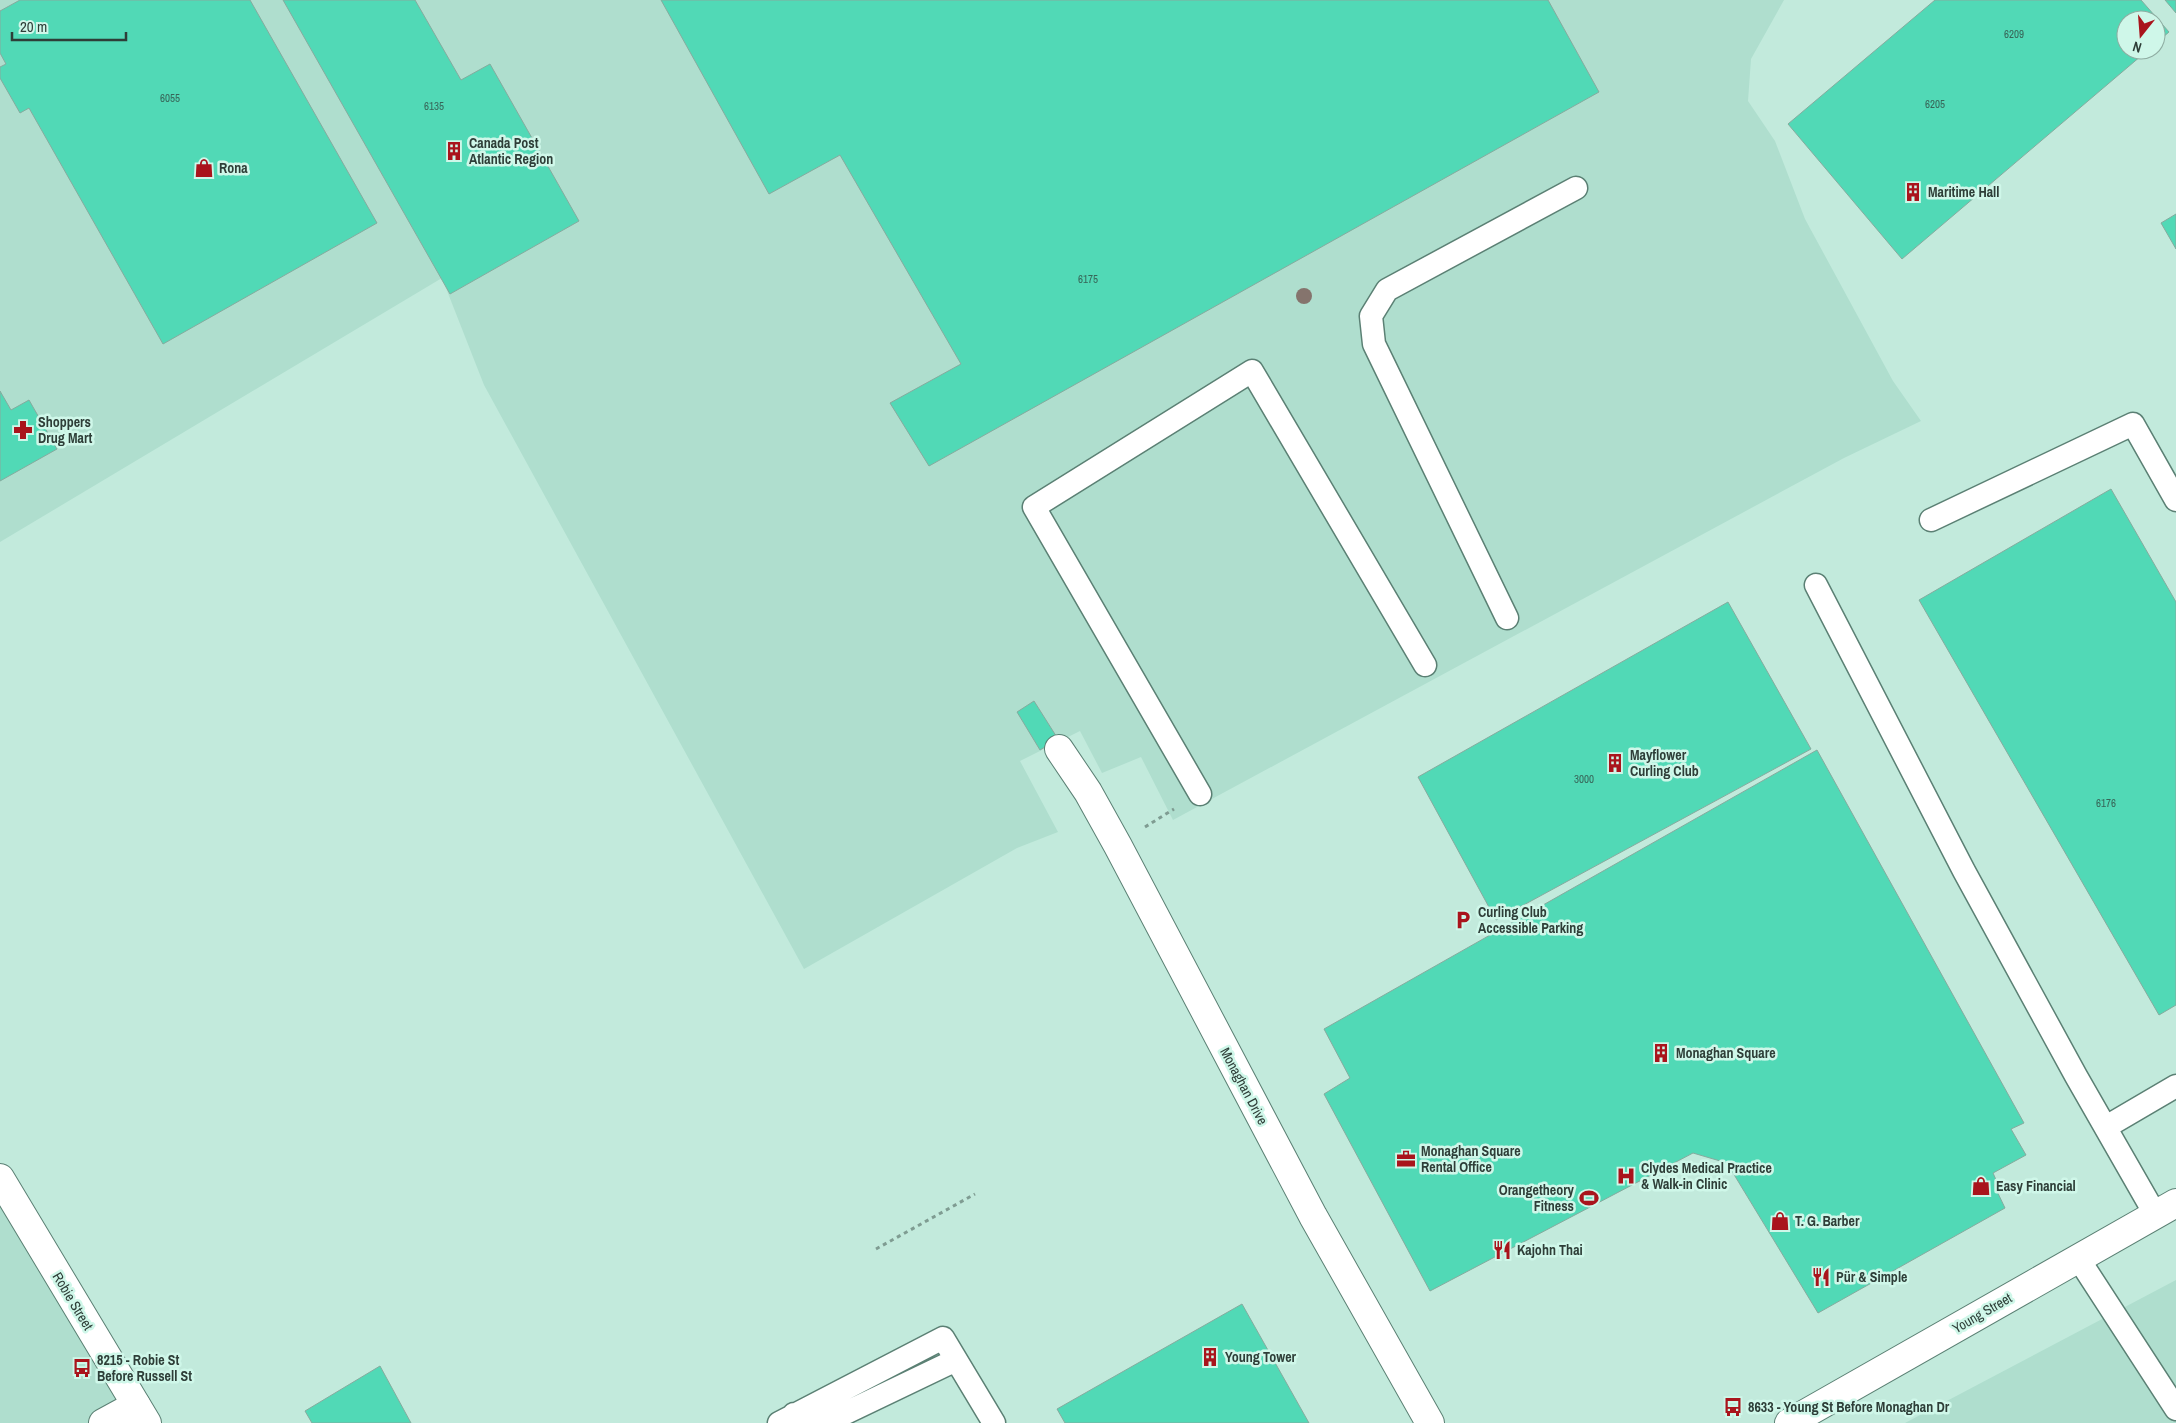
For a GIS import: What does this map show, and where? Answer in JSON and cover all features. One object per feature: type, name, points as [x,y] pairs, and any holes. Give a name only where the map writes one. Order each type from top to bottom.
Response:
[{"type":"street","name":"Monaghan Drive","points":[[1059,749],[1088,792],[1114,838],[1313,1216],[1430,1423]]},
{"type":"street","name":"Robie Street","points":[[0,1178],[141,1414]]},
{"type":"street","name":"Young Street","points":[[1789,1423],[2165,1208]]},
{"type":"street","points":[[103,1423],[141,1414]]},
{"type":"lane","points":[[1507,618],[1374,344],[1371,316],[1387,290],[1576,188]]},
{"type":"lane","points":[[1200,794],[1034,507],[1252,371],[1425,665]]},
{"type":"lane","points":[[1931,520],[2133,424],[2176,500]]},
{"type":"lane","points":[[1816,585],[1964,871],[2076,1076],[2106,1127],[2165,1208]]},
{"type":"lane","points":[[2106,1127],[2176,1086]]},
{"type":"lane","points":[[2078,1258],[2176,1409]]},
{"type":"lane","points":[[786,1419],[831,1420],[956,1360],[994,1423]]},
{"type":"path","points":[[876,1249],[975,1194]]},
{"type":"shaded area","points":[[0,0],[1784,0],[1751,59],[1748,101],[1775,141],[1805,219],[1893,381],[1921,421],[1844,458],[1173,820],[1141,757],[1102,773],[1080,731],[1020,761],[1058,832],[1017,848],[804,969],[484,385],[442,278],[0,542]]},
{"type":"shaded area","points":[[0,1181],[139,1423],[0,1423]]},
{"type":"shaded area","points":[[2176,1280],[2176,1423],[1905,1423]]},
{"type":"building","name":"Rona","points":[[20,0],[250,0],[377,223],[163,344],[29,108],[20,113],[0,78],[0,67],[6,64],[0,53],[0,11]]},
{"type":"building","name":"Canada Post Atlantic Region","points":[[283,0],[415,0],[461,80],[490,64],[579,221],[450,294]]},
{"type":"building","points":[[661,0],[1548,0],[1599,92],[929,466],[890,403],[961,364],[840,155],[769,194]]},
{"type":"building","name":"Maritime Hall","points":[[1935,0],[2141,0],[2150,10],[2116,10],[2116,60],[2136,60],[1902,259],[1788,124]]},
{"type":"building","points":[[2165,0],[2176,0],[2176,13]]},
{"type":"building","points":[[2176,214],[2176,249],[2161,223]]},
{"type":"building","name":"Shoppers Drug Mart","points":[[0,391],[11,410],[29,400],[57,449],[0,481]]},
{"type":"building","points":[[2111,489],[2176,602],[2176,1005],[2159,1015],[1919,600]]},
{"type":"building","name":"Mayflower Curling Club","points":[[1728,602],[1811,749],[1496,920],[1418,777]]},
{"type":"building","points":[[1034,701],[1058,739],[1040,750],[1017,712]]},
{"type":"building","name":"Monaghan Square","points":[[1817,750],[2024,1123],[2011,1129],[2026,1155],[1993,1173],[1997,1182],[1994,1185],[2005,1208],[1818,1313],[1727,1163],[1693,1153],[1430,1291],[1324,1094],[1350,1078],[1324,1029]]},
{"type":"building","name":"Young Tower","points":[[1242,1304],[1309,1423],[1065,1423],[1057,1409]]},
{"type":"building","points":[[380,1366],[411,1423],[312,1423],[305,1411]]},
{"type":"place","name":"Canada Post Atlantic Region","points":[[454,151]]},
{"type":"place","name":"Rona","points":[[204,168]]},
{"type":"place","name":"Maritime Hall","points":[[1913,192]]},
{"type":"place","name":"Shoppers Drug Mart","points":[[23,430]]},
{"type":"place","name":"Mayflower Curling Club","points":[[1615,763]]},
{"type":"place","name":"Curling Club Accessible Parking","points":[[1463,920]]},
{"type":"place","name":"Monaghan Square","points":[[1661,1053]]},
{"type":"place","name":"Monaghan Square Rental Office","points":[[1406,1159]]},
{"type":"place","name":"Clydes Medical Practice & Walk-in Clinic","points":[[1626,1176]]},
{"type":"place","name":"Easy Financial","points":[[1981,1186]]},
{"type":"place","name":"Orangetheory Fitness","points":[[1589,1198]]},
{"type":"place","name":"T. G. Barber","points":[[1780,1221]]},
{"type":"place","name":"Kajohn Thai","points":[[1502,1250]]},
{"type":"place","name":"Pür & Simple","points":[[1821,1277]]},
{"type":"place","name":"Young Tower","points":[[1210,1357]]},
{"type":"place","name":"8215 - Robie St Before Russell St","points":[[82,1368]]},
{"type":"place","name":"8633 - Young St Before Monaghan Dr","points":[[1733,1407]]}]
